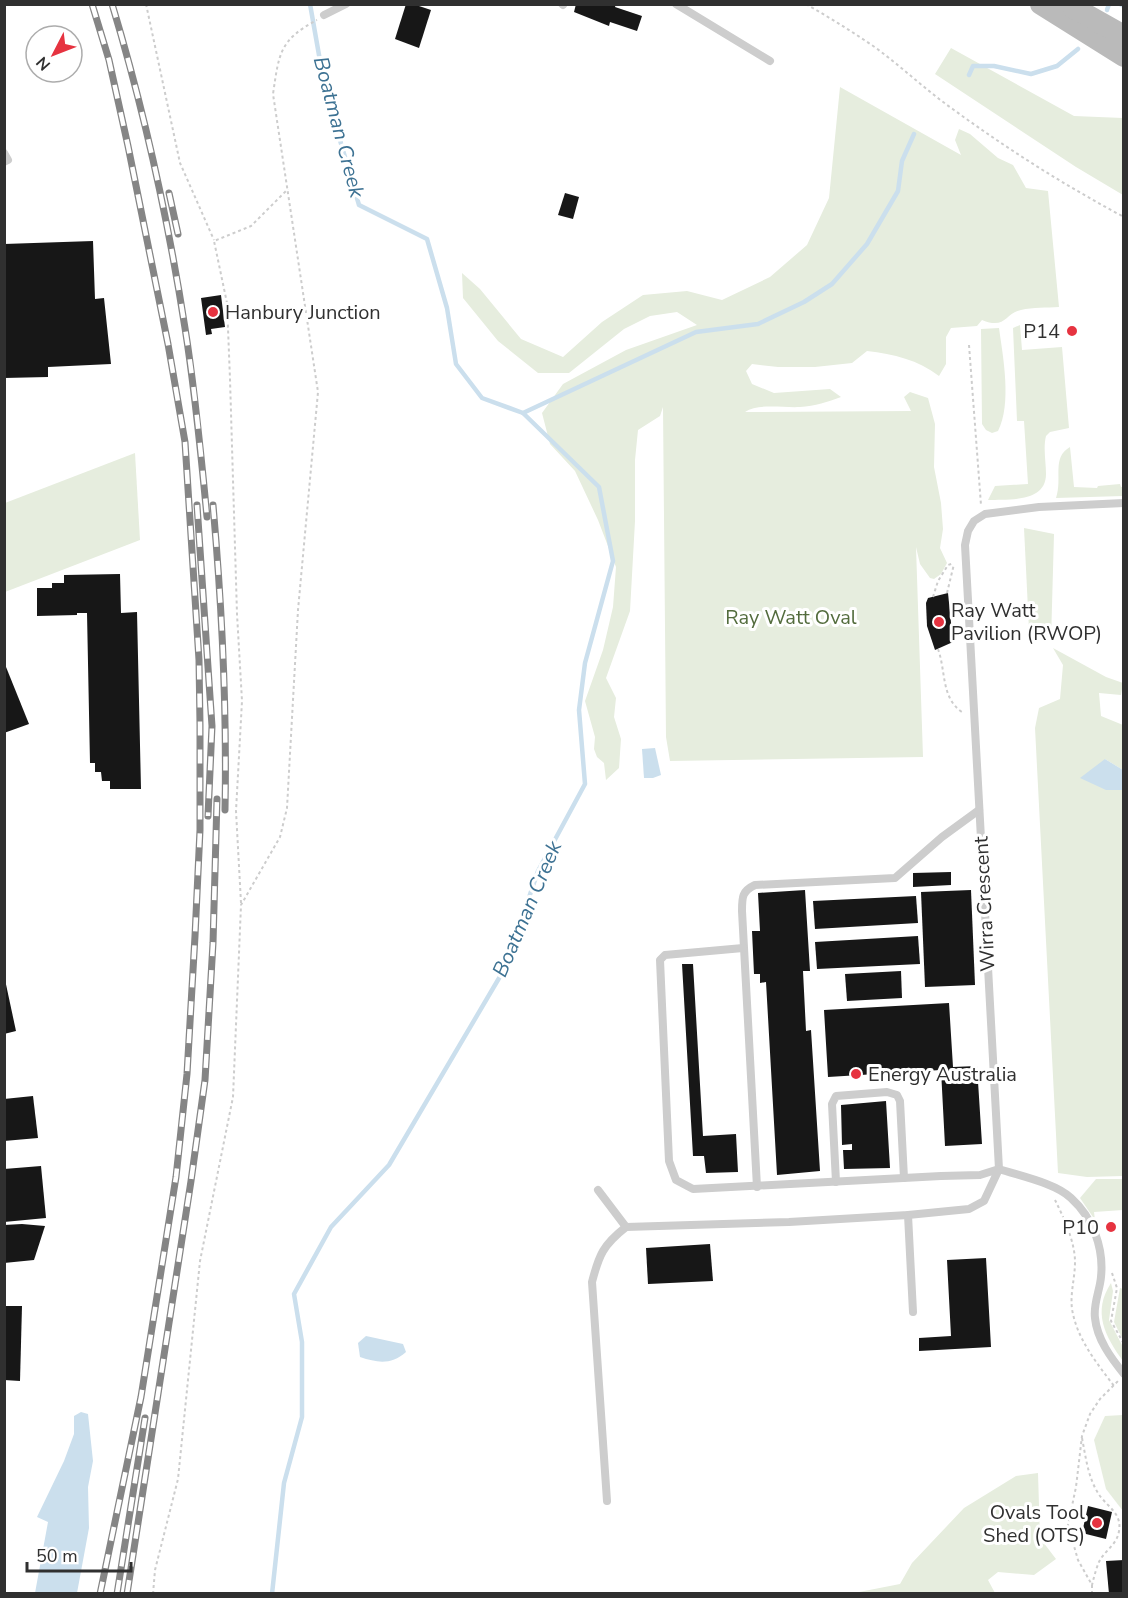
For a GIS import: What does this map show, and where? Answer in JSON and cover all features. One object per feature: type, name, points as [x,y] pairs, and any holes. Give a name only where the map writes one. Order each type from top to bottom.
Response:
[{"type":"main road","points":[[1041,4],[1124,56]]},
{"type":"main road","points":[[1067,4],[1124,36]]},
{"type":"lane","points":[[324,15],[346,4]]},
{"type":"lane","points":[[676,4],[770,60]]},
{"type":"lane","points":[[4,153],[8,160],[4,162]]},
{"type":"lane","points":[[981,516],[1039,507],[1124,503]]},
{"type":"lane","name":"Wirra Crescent","points":[[981,516],[974,521],[968,531],[965,545],[999,1169]]},
{"type":"lane","points":[[757,1187],[743,948],[742,898],[746,890],[755,885],[895,878],[942,837],[979,810]]},
{"type":"lane","points":[[743,948],[665,955],[660,960],[669,1161],[676,1180],[693,1189],[757,1187],[980,1175],[999,1169],[1054,1188],[1071,1197],[1090,1221],[1101,1248],[1101,1277],[1094,1315],[1096,1327],[1124,1375]]},
{"type":"lane","points":[[836,1182],[832,1104],[834,1099],[836,1096],[887,1092],[897,1095],[900,1101],[904,1178]]},
{"type":"lane","points":[[607,1501],[592,1282],[598,1256],[616,1235],[626,1227],[789,1222],[969,1209],[984,1201],[999,1169]]},
{"type":"lane","points":[[598,1190],[626,1227]]},
{"type":"lane","points":[[908,1215],[913,1312]]},
{"type":"path","points":[[146,4],[180,163],[214,241],[227,303],[236,602],[242,702],[236,811],[241,905],[233,1097],[200,1261],[178,1479],[155,1570],[153,1593]]},
{"type":"path","points":[[806,4],[877,49],[952,109],[1010,150],[1070,188],[1124,217]]},
{"type":"path","points":[[241,905],[280,837],[287,808],[298,610],[318,392],[273,94],[280,52],[297,30],[324,15]]},
{"type":"path","points":[[214,241],[251,226],[288,189]]},
{"type":"path","points":[[969,345],[981,516]]},
{"type":"path","points":[[933,597],[938,580],[948,565],[954,563],[947,593]]},
{"type":"path","points":[[938,649],[952,705],[963,712],[974,714]]},
{"type":"path","points":[[1052,1194],[1060,1209],[1073,1246],[1075,1263],[1072,1307],[1076,1325],[1081,1339],[1113,1386]]},
{"type":"path","points":[[1112,1272],[1117,1288],[1111,1321],[1124,1344]]},
{"type":"path","points":[[1092,1585],[1078,1560],[1068,1525],[1076,1487],[1082,1436],[1090,1414],[1124,1375]]},
{"type":"path","points":[[1082,1436],[1089,1475],[1100,1496],[1113,1509],[1119,1520],[1119,1533],[1112,1546],[1099,1560],[1092,1593]]},
{"type":"green space","points":[[951,48],[1074,116],[1123,118],[1123,195],[1076,167],[935,74]]},
{"type":"green space","name":"Ray Watt Oval","points":[[840,87],[961,155],[955,140],[959,129],[970,134],[998,158],[1013,165],[1026,188],[1048,191],[1059,307],[1026,309],[1016,312],[1001,322],[990,323],[982,320],[977,326],[951,328],[946,337],[946,364],[939,376],[905,359],[867,351],[852,363],[815,367],[752,364],[746,371],[752,384],[774,393],[830,389],[841,397],[811,406],[764,407],[745,412],[911,411],[904,397],[910,392],[928,398],[935,424],[934,467],[943,529],[940,548],[947,563],[941,574],[934,579],[930,578],[920,564],[916,547],[923,757],[670,761],[666,737],[663,407],[660,416],[638,430],[630,611],[606,678],[616,698],[614,717],[621,739],[619,768],[606,780],[604,763],[597,757],[594,749],[595,737],[585,701],[603,650],[613,607],[616,567],[598,520],[575,471],[550,444],[542,413],[563,384],[626,350],[697,325],[677,312],[650,316],[624,329],[569,373],[538,373],[498,341],[463,298],[462,273],[480,289],[521,339],[563,357],[602,322],[643,295],[687,291],[722,300],[770,277],[807,245],[829,198]]},
{"type":"green space","points":[[1020,325],[1022,350],[1062,347],[1069,428],[1050,432],[1046,436],[1046,474],[1040,490],[1025,498],[988,500],[995,486],[1028,484],[1024,421],[1017,421],[1013,328]]},
{"type":"green space","points":[[999,328],[1006,394],[1002,420],[998,431],[992,433],[982,424],[981,329]]},
{"type":"green space","points":[[1070,447],[1074,487],[1097,488],[1120,484],[1123,487],[1123,496],[1056,498],[1059,463],[1064,452]]},
{"type":"green space","points":[[135,453],[140,540],[5,592],[5,503]]},
{"type":"green space","points":[[1024,528],[1054,534],[1051,641],[1029,630]]},
{"type":"green space","points":[[1053,648],[1106,677],[1123,683],[1121,695],[1099,693],[1101,716],[1123,725],[1123,770],[1105,759],[1106,790],[1123,790],[1123,1176],[1087,1177],[1058,1173],[1035,728],[1039,708],[1060,699],[1063,665]]},
{"type":"green space","points":[[1096,1179],[1123,1179],[1123,1210],[1094,1212],[1095,1220],[1080,1198]]},
{"type":"green space","points":[[1111,1283],[1113,1291],[1109,1320],[1123,1347],[1123,1361],[1103,1324],[1102,1304]]},
{"type":"green space","points":[[1120,1288],[1123,1289],[1123,1340],[1114,1322]]},
{"type":"green space","points":[[1124,1415],[1123,1511],[1106,1489],[1094,1440],[1105,1416]]},
{"type":"green space","points":[[1038,1473],[1040,1538],[1056,1559],[1034,1575],[998,1572],[988,1580],[995,1593],[854,1593],[900,1584],[912,1563],[964,1508],[1016,1476]]},
{"type":"water","points":[[655,748],[661,775],[644,778],[642,749]]},
{"type":"water","points":[[1105,759],[1123,770],[1123,790],[1106,790],[1080,778]]},
{"type":"water","points":[[366,1336],[403,1344],[406,1352],[395,1359],[384,1362],[360,1357],[358,1343]]},
{"type":"water","points":[[81,1412],[88,1414],[93,1461],[88,1487],[89,1528],[77,1593],[35,1593],[48,1522],[37,1517],[64,1461],[74,1434],[74,1416]]},
{"type":"building","points":[[406,4],[431,10],[419,48],[395,39]]},
{"type":"building","points":[[576,4],[616,4],[615,7],[642,16],[637,31],[610,22],[609,26],[574,12]]},
{"type":"building","points":[[565,193],[579,197],[573,219],[558,215]]},
{"type":"building","points":[[93,241],[95,299],[104,298],[111,364],[48,367],[48,377],[4,378],[4,244]]},
{"type":"building","name":"Hanbury Junction","points":[[221,295],[225,327],[211,329],[212,334],[206,335],[201,298]]},
{"type":"building","points":[[120,574],[121,613],[137,612],[141,789],[110,789],[110,781],[102,781],[101,772],[95,772],[95,763],[90,763],[87,613],[37,616],[37,588],[52,588],[52,583],[64,583],[64,575]]},
{"type":"building","name":"Ray Watt Pavilion (RWOP)","points":[[948,593],[953,642],[935,650],[927,626],[926,603],[928,598]]},
{"type":"building","points":[[4,662],[29,724],[4,733]]},
{"type":"building","points":[[951,872],[951,885],[913,887],[913,873]]},
{"type":"building","points":[[805,890],[810,971],[803,971],[806,1031],[811,1030],[820,1171],[777,1175],[766,982],[760,983],[760,974],[754,974],[752,931],[760,931],[758,893]]},
{"type":"building","points":[[971,890],[975,985],[925,987],[921,892]]},
{"type":"building","points":[[916,896],[918,923],[815,929],[813,901]]},
{"type":"building","points":[[918,936],[920,964],[817,969],[815,942]]},
{"type":"building","points":[[682,964],[693,964],[703,1136],[736,1134],[738,1172],[706,1173],[704,1156],[693,1156]]},
{"type":"building","points":[[901,971],[902,998],[847,1001],[845,974]]},
{"type":"building","points":[[4,975],[16,1031],[4,1034]]},
{"type":"building","name":"Energy Australia","points":[[949,1003],[953,1067],[977,1066],[982,1144],[945,1146],[941,1070],[828,1077],[824,1010]]},
{"type":"building","points":[[33,1096],[38,1138],[4,1141],[4,1099]]},
{"type":"building","points":[[886,1101],[890,1168],[844,1169],[843,1150],[852,1150],[852,1144],[842,1145],[841,1105]]},
{"type":"building","points":[[41,1166],[46,1218],[4,1222],[4,1169]]},
{"type":"building","points":[[4,1225],[45,1226],[34,1260],[4,1263]]},
{"type":"building","points":[[710,1244],[713,1281],[648,1284],[646,1248]]},
{"type":"building","points":[[986,1258],[991,1347],[919,1351],[919,1338],[951,1336],[947,1260]]},
{"type":"building","points":[[4,1306],[22,1306],[20,1381],[4,1380]]},
{"type":"building","name":"Ovals Tool Shed (OTS)","points":[[1088,1506],[1112,1512],[1106,1539],[1082,1533]]},
{"type":"building","points":[[1124,1560],[1124,1594],[1109,1594],[1106,1561]]},
{"type":"waterway","name":"Boatman Creek","points":[[272,1594],[284,1483],[302,1417],[302,1342],[294,1294],[331,1227],[389,1165],[505,968],[538,871],[585,784],[579,710],[585,663],[613,561],[599,487],[523,413],[482,398],[456,364],[447,308],[427,239],[359,205],[325,89],[310,4]]},
{"type":"waterway","points":[[1107,10],[1109,4]]},
{"type":"waterway","points":[[1120,4],[1124,6]]},
{"type":"waterway","points":[[969,75],[973,66],[994,66],[1031,74],[1057,66],[1078,49]]},
{"type":"waterway","points":[[523,413],[696,332],[758,324],[804,302],[832,284],[867,244],[898,191],[902,161],[914,134]]},
{"type":"railway","points":[[92,4],[109,60],[128,146],[168,344],[185,442],[199,660],[200,725],[200,830],[195,936],[187,1074],[176,1177],[141,1397],[100,1594]]},
{"type":"railway","points":[[112,4],[145,124],[171,246],[192,375],[207,517]]},
{"type":"railway","points":[[169,193],[178,234]]},
{"type":"railway","points":[[197,505],[212,726],[208,816]]},
{"type":"railway","points":[[213,505],[223,658],[225,810]]},
{"type":"railway","points":[[127,1594],[205,1080],[213,943],[217,799]]},
{"type":"railway","points":[[117,1594],[145,1418]]},
{"type":"place","name":"Hanbury Junction","points":[[213,312]]},
{"type":"place","name":"P14","points":[[1072,331]]},
{"type":"place","name":"Ray Watt Pavilion (RWOP)","points":[[939,622]]},
{"type":"place","name":"Energy Australia","points":[[856,1074]]},
{"type":"place","name":"P10","points":[[1111,1227]]},
{"type":"place","name":"Ovals Tool Shed (OTS)","points":[[1097,1523]]}]
